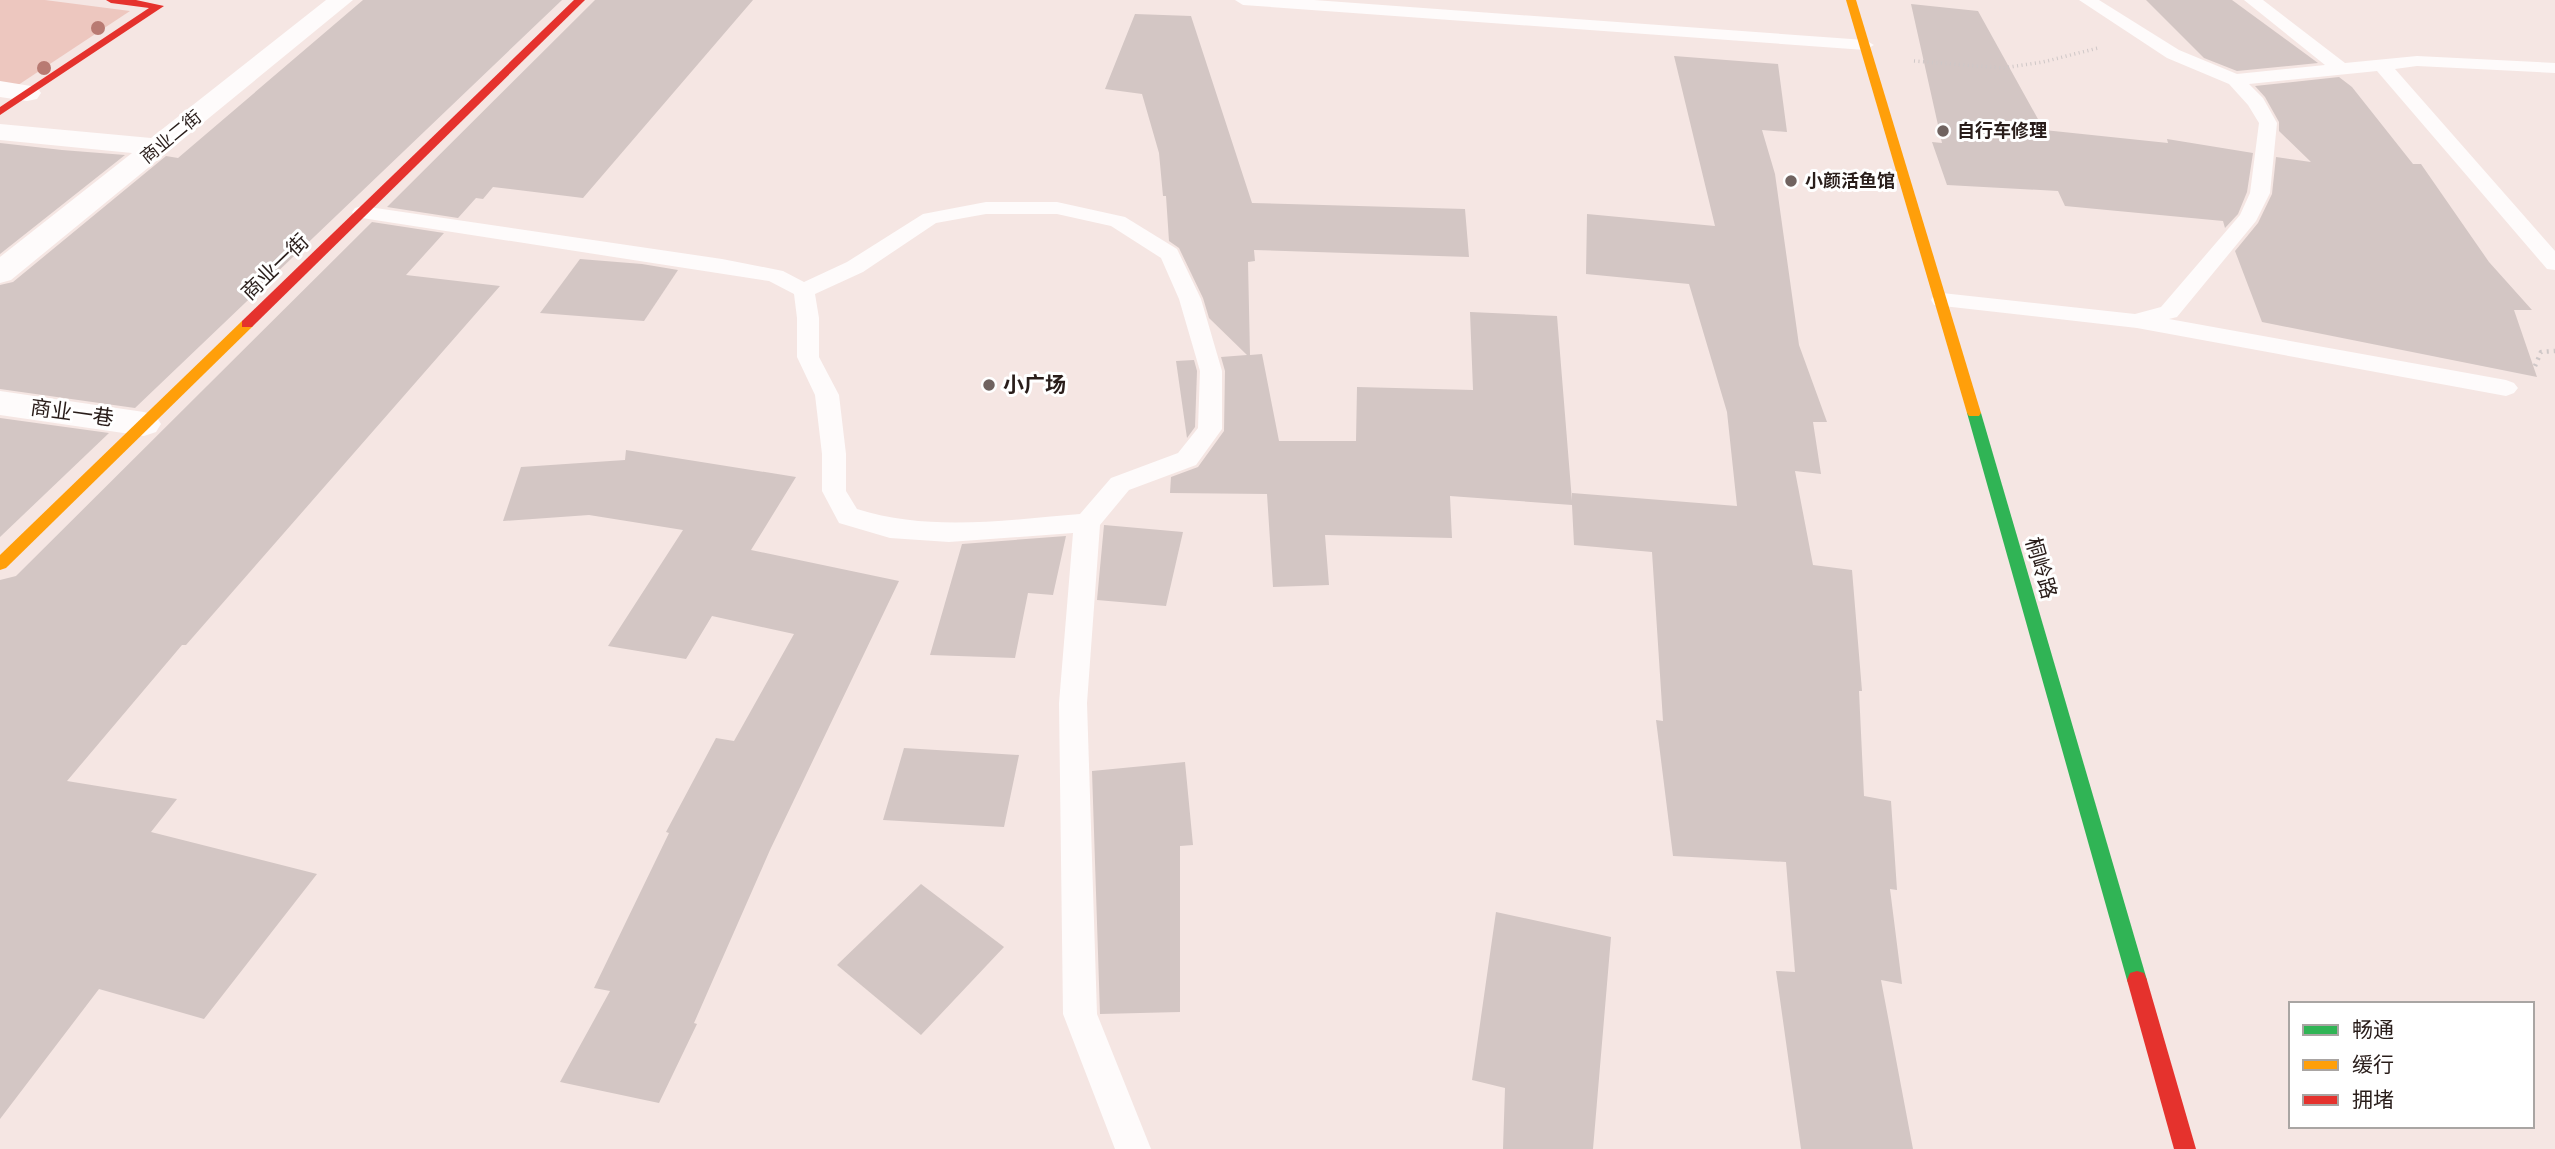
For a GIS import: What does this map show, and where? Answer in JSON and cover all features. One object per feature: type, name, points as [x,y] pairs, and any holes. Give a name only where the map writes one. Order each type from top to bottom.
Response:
[{"type":"main road","points":[[0,112],[159,6],[111,0]]},
{"type":"main road","name":"商业一街","points":[[0,564],[580,0]]},
{"type":"main road","name":"桐岭路","points":[[1851,0],[1942,300],[2185,1149]]},
{"type":"street","name":"商业二街","points":[[0,273],[341,0]]},
{"type":"street","points":[[0,89],[27,93]]},
{"type":"street","points":[[0,132],[157,148]]},
{"type":"street","name":"商业一巷","points":[[0,402],[144,424]]},
{"type":"lane","points":[[1243,0],[1866,52]]},
{"type":"lane","points":[[2087,0],[2174,54],[2235,80],[2256,102],[2268,123],[2260,193],[2249,217],[2169,312],[2136,321]]},
{"type":"lane","points":[[2252,0],[2343,70]]},
{"type":"lane","points":[[2235,80],[2417,61],[2555,68]]},
{"type":"lane","points":[[2383,66],[2555,264]]},
{"type":"lane","points":[[804,290],[855,267],[930,218],[986,208],[1057,208],[1118,221],[1170,254],[1189,299],[1211,371],[1210,429],[1186,459],[1121,484],[1087,523],[1073,703],[1080,1014],[1133,1149]]},
{"type":"lane","points":[[362,212],[722,266],[775,276],[804,290]]},
{"type":"lane","points":[[804,290],[808,318],[808,357],[827,395],[834,454],[834,491],[848,516],[890,529],[949,533],[1087,523]]},
{"type":"lane","points":[[1942,300],[2136,321],[2232,336],[2506,388]]},
{"type":"path","points":[[1866,52],[2003,68],[2043,62],[2099,48],[2139,34]]},
{"type":"shaded area","points":[[0,0],[45,0],[130,11],[0,97]]},
{"type":"building","points":[[363,0],[562,0],[135,408],[0,389],[0,285],[13,282],[166,156],[178,158]]},
{"type":"building","points":[[595,0],[753,0],[583,198],[493,187],[483,199],[476,198],[458,218],[387,207]]},
{"type":"building","points":[[2146,0],[2232,0],[2318,63],[2237,71],[2204,58]]},
{"type":"building","points":[[1911,4],[1978,11],[2044,130],[2168,143],[2167,139],[2253,153],[2247,192],[2238,214],[2225,228],[2223,221],[2065,206],[2058,191],[1947,185],[1932,142],[1942,143]]},
{"type":"building","points":[[1135,14],[1191,16],[1252,203],[1465,209],[1469,257],[1254,250],[1255,261],[1248,262],[1250,355],[1262,354],[1279,441],[1356,441],[1357,387],[1473,390],[1470,312],[1557,316],[1572,501],[1572,493],[1737,506],[1727,412],[1689,284],[1586,274],[1587,214],[1715,226],[1674,56],[1778,64],[1787,132],[1762,130],[1775,174],[1799,345],[1827,422],[1813,422],[1821,474],[1795,471],[1813,565],[1852,570],[1862,691],[1859,691],[1864,796],[1891,801],[1897,890],[1890,889],[1902,984],[1881,980],[1913,1149],[1801,1149],[1776,971],[1795,972],[1786,862],[1673,856],[1656,720],[1663,721],[1652,552],[1574,545],[1572,505],[1450,496],[1452,538],[1325,535],[1329,585],[1273,587],[1267,494],[1170,493],[1171,477],[1198,467],[1224,431],[1225,371],[1221,357],[1247,355],[1209,318],[1203,298],[1179,248],[1169,241],[1166,196],[1163,196],[1159,153],[1142,94],[1105,89]]},
{"type":"building","points":[[2339,77],[2352,87],[2413,164],[2421,164],[2489,262],[2532,310],[2514,310],[2537,377],[2262,322],[2235,251],[2258,223],[2272,194],[2276,157],[2311,162],[2279,131],[2279,122],[2265,97],[2255,86]]},
{"type":"building","points":[[0,143],[62,150],[125,155],[0,254]]},
{"type":"building","points":[[372,222],[444,233],[406,275],[500,286],[186,645],[182,645],[67,781],[177,799],[151,832],[317,874],[204,1019],[99,989],[0,1119],[0,580],[16,576]]},
{"type":"building","points":[[580,259],[678,270],[644,321],[540,313]]},
{"type":"building","points":[[1194,360],[1197,371],[1195,427],[1187,438],[1176,361]]},
{"type":"building","points":[[0,418],[109,433],[0,537]]},
{"type":"building","points":[[626,450],[796,477],[751,550],[899,581],[770,850],[694,1023],[697,1024],[659,1103],[560,1082],[610,991],[594,988],[669,833],[666,832],[716,738],[734,741],[794,634],[712,616],[686,659],[608,646],[683,530],[589,515],[503,521],[521,467],[625,460]]},
{"type":"building","points":[[1104,525],[1183,532],[1166,606],[1097,600]]},
{"type":"building","points":[[1066,536],[1053,595],[1028,593],[1015,658],[930,655],[962,544]]},
{"type":"building","points":[[904,748],[1019,755],[1004,827],[883,820]]},
{"type":"building","points":[[1185,762],[1193,845],[1180,846],[1180,1012],[1100,1014],[1092,771]]},
{"type":"building","points":[[921,884],[1004,947],[921,1035],[837,965]]},
{"type":"building","points":[[1496,912],[1611,937],[1593,1149],[1503,1149],[1505,1088],[1472,1080]]},
{"type":"traffic: fast","points":[[1974,413],[2137,980]]},
{"type":"traffic: slow","points":[[1851,0],[1974,413]]},
{"type":"traffic: slow","points":[[0,564],[247,324]]},
{"type":"traffic: jam","points":[[0,112],[159,6],[111,0]]},
{"type":"traffic: jam","points":[[247,324],[580,0]]},
{"type":"traffic: jam","points":[[2137,980],[2185,1149]]},
{"type":"place","name":"自行车修理","points":[[1943,131]]},
{"type":"place","name":"小颜活鱼馆","points":[[1791,181]]},
{"type":"place","name":"小广场","points":[[989,385]]}]
